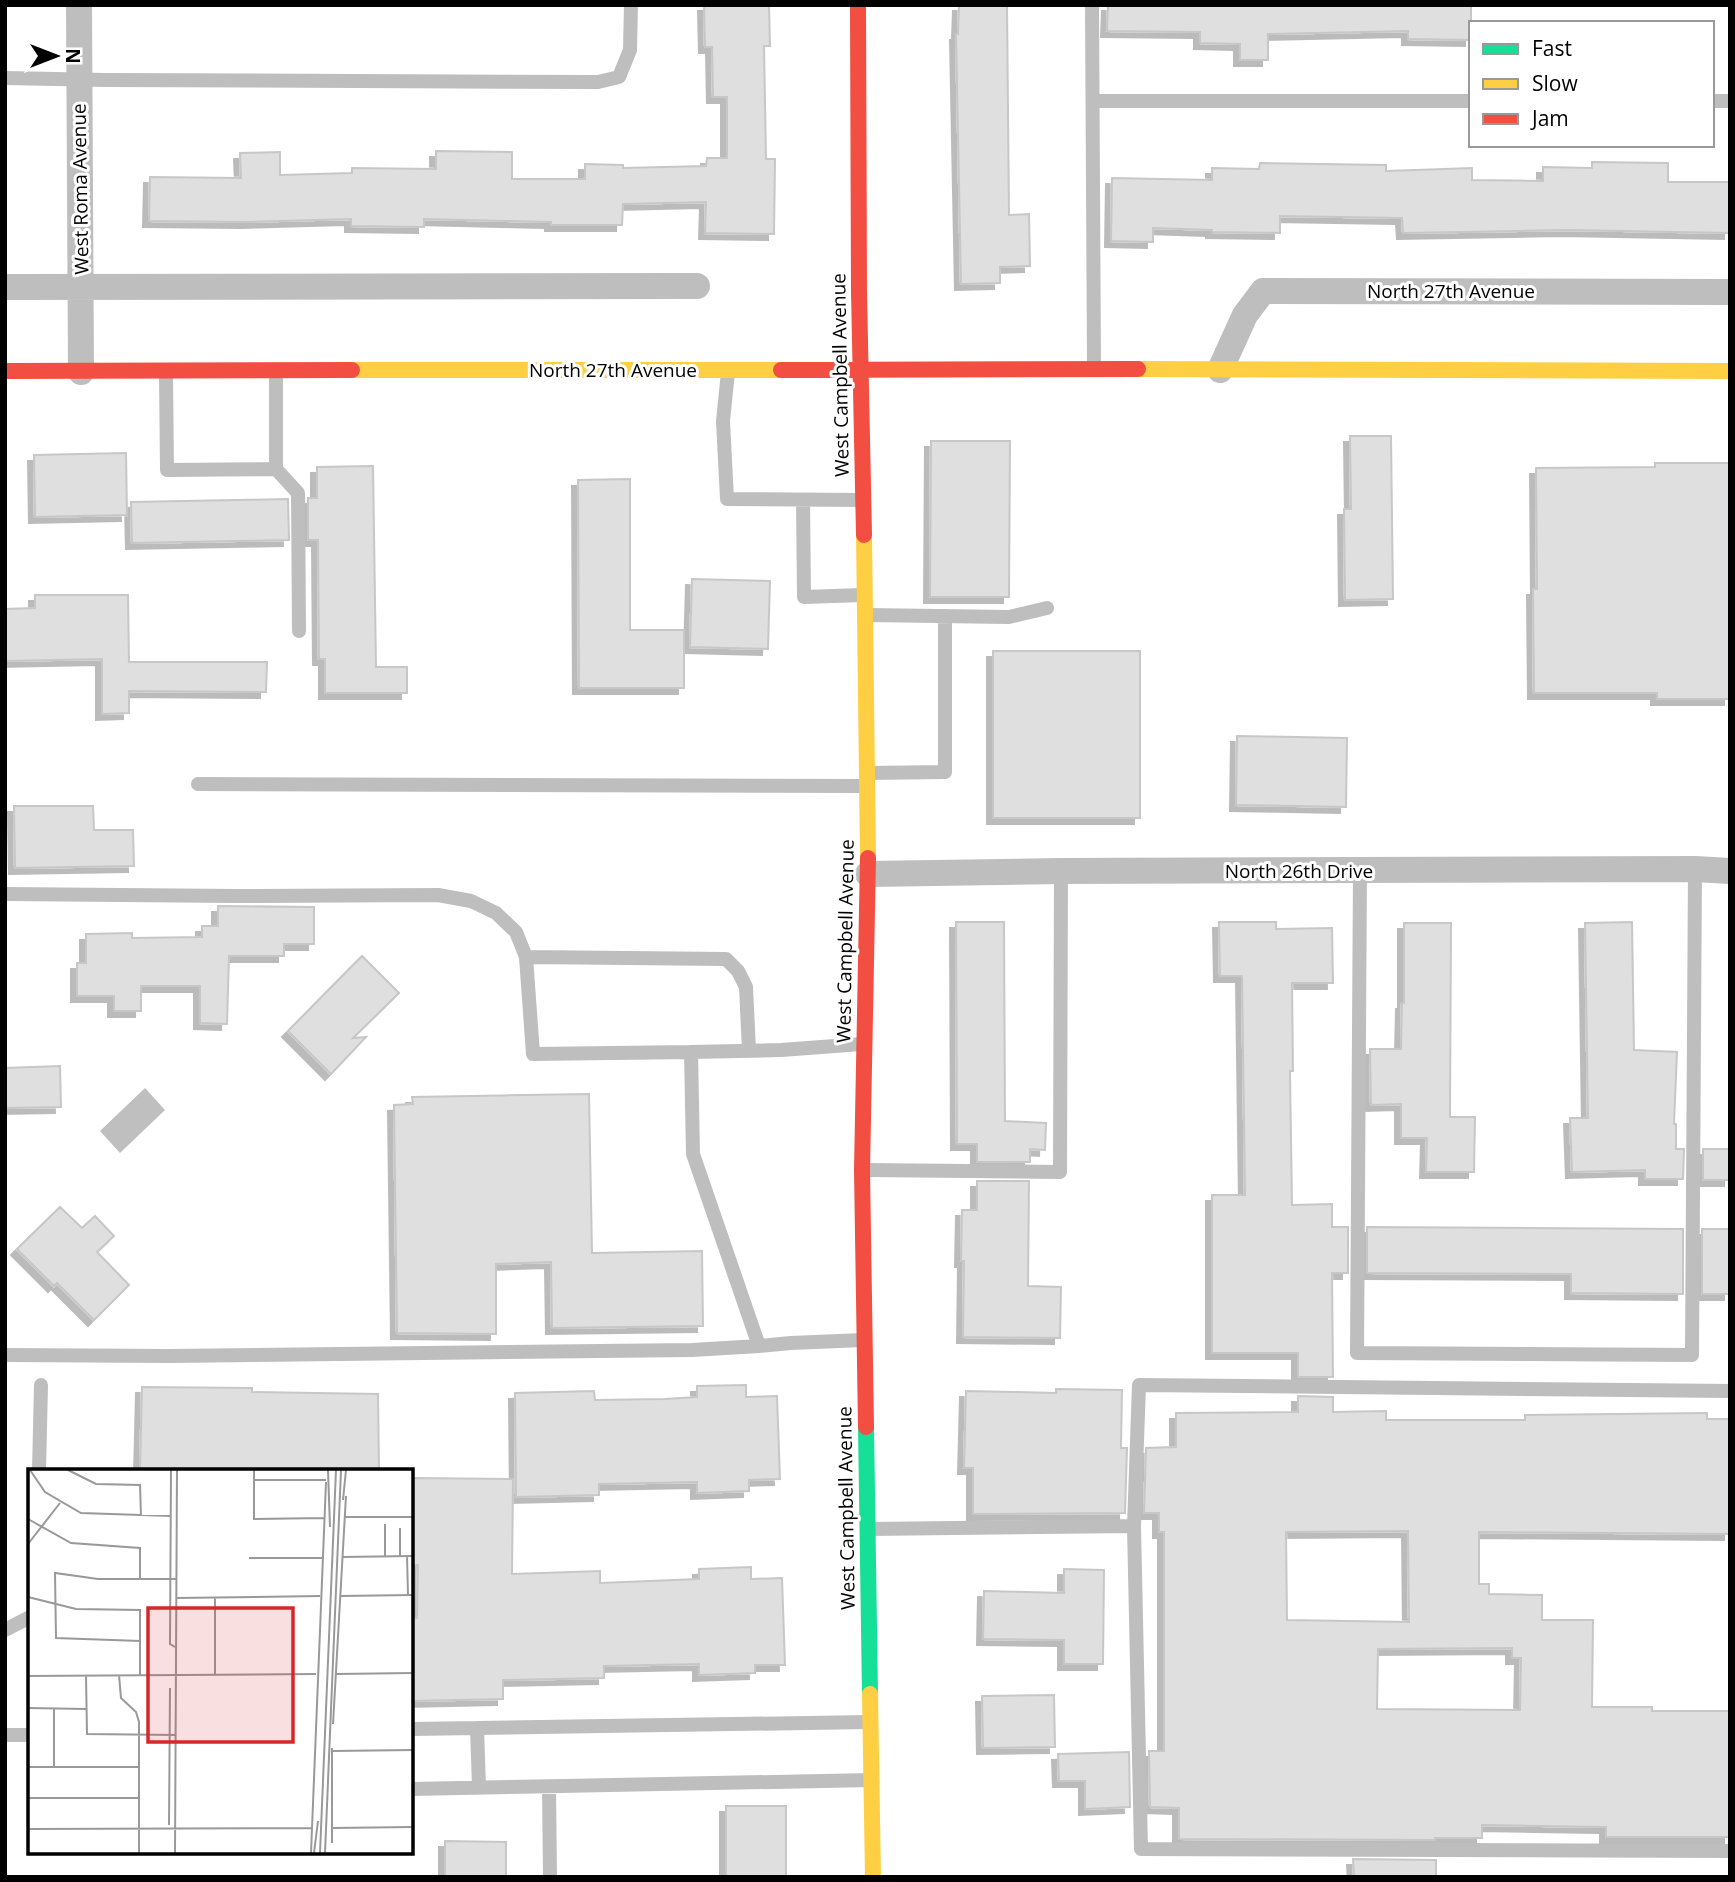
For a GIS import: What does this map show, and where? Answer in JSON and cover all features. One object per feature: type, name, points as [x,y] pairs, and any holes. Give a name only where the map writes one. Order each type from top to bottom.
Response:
[{"type":"street","name":"West Roma Avenue","points":[[79,5],[81,372]]},
{"type":"street","name":"West Campbell Avenue","points":[[858,5],[859,292],[868,874],[862,1170],[873,1877]]},
{"type":"street","points":[[5,287],[697,286]]},
{"type":"street","name":"North 27th Avenue","points":[[1220,370],[1245,315],[1263,291],[1730,292]]},
{"type":"street","name":"North 27th Avenue","points":[[5,371],[1730,371]]},
{"type":"street","name":"North 26th Drive","points":[[868,874],[1061,871],[1730,871]]},
{"type":"lane","points":[[5,78],[598,82],[619,77],[630,50],[631,5]]},
{"type":"lane","points":[[1092,5],[1094,370]]},
{"type":"lane","points":[[1093,101],[1469,101]]},
{"type":"lane","points":[[728,370],[723,421],[727,499],[864,500]]},
{"type":"lane","points":[[166,372],[167,470],[276,469]]},
{"type":"lane","points":[[276,372],[276,469],[298,492],[299,631]]},
{"type":"lane","points":[[803,500],[804,597],[865,595]]},
{"type":"lane","points":[[865,615],[1009,617],[1047,608]]},
{"type":"lane","points":[[198,784],[867,780],[944,772],[944,616]]},
{"type":"lane","points":[[1360,871],[1357,1353],[1692,1355],[1695,869]]},
{"type":"lane","points":[[862,1170],[1060,1172],[1061,871]]},
{"type":"lane","points":[[5,894],[438,895],[471,901],[496,913],[516,932],[526,957],[533,1054],[691,1052],[865,1044]]},
{"type":"lane","points":[[526,957],[726,959],[738,971],[746,987],[749,1050]]},
{"type":"lane","points":[[691,1052],[693,1154],[759,1346]]},
{"type":"lane","points":[[5,1356],[692,1350],[865,1340]]},
{"type":"lane","points":[[39,1469],[41,1385]]},
{"type":"lane","points":[[1730,1391],[1139,1385],[1134,1526],[1141,1849],[1730,1851]]},
{"type":"lane","points":[[868,1529],[1134,1526]]},
{"type":"lane","points":[[5,1630],[28,1618]]},
{"type":"lane","points":[[413,1729],[870,1722]]},
{"type":"lane","points":[[477,1728],[479,1787]]},
{"type":"lane","points":[[5,1735],[28,1735]]},
{"type":"lane","points":[[413,1789],[872,1780]]},
{"type":"lane","points":[[549,1787],[550,1877]]},
{"type":"shaded area","points":[[145,1088],[165,1110],[120,1153],[100,1131]]},
{"type":"building","points":[[704,5],[769,5],[770,46],[764,46],[766,159],[775,159],[774,234],[705,233],[706,202],[623,204],[622,225],[551,225],[551,222],[424,219],[424,227],[351,226],[351,219],[149,221],[150,177],[241,178],[240,153],[280,152],[280,175],[352,173],[352,168],[436,169],[436,151],[512,152],[512,179],[585,179],[585,164],[623,165],[623,168],[706,166],[707,158],[727,158],[727,97],[713,97],[712,47],[705,47]]},
{"type":"building","points":[[959,5],[1007,5],[1009,215],[1029,214],[1030,266],[1000,267],[1000,283],[961,284],[956,34]]},
{"type":"building","points":[[1108,5],[1471,5],[1469,40],[1408,39],[1408,31],[1268,34],[1268,60],[1240,60],[1240,44],[1200,43],[1200,32],[1107,31]]},
{"type":"building","points":[[1592,162],[1668,163],[1668,182],[1730,182],[1730,233],[1568,230],[1403,233],[1402,218],[1280,216],[1280,233],[1153,228],[1153,242],[1111,241],[1112,178],[1212,180],[1212,168],[1259,169],[1260,163],[1386,165],[1386,171],[1472,168],[1472,180],[1543,181],[1543,167],[1592,168]]},
{"type":"building","points":[[1350,436],[1391,436],[1393,599],[1345,600],[1344,509],[1351,509]]},
{"type":"building","points":[[931,441],[1010,441],[1009,597],[930,597]]},
{"type":"building","points":[[126,453],[127,515],[35,517],[34,455]]},
{"type":"building","points":[[1655,463],[1730,463],[1730,699],[1657,699],[1657,693],[1534,693],[1536,468],[1655,467]]},
{"type":"building","points":[[373,466],[376,667],[407,667],[407,693],[325,693],[325,659],[319,659],[318,540],[308,540],[308,498],[317,498],[317,467]]},
{"type":"building","points":[[630,479],[630,630],[684,630],[684,688],[579,688],[578,480]]},
{"type":"building","points":[[288,499],[289,540],[132,543],[131,502]]},
{"type":"building","points":[[692,579],[770,581],[768,649],[690,647]]},
{"type":"building","points":[[35,595],[128,595],[129,662],[267,662],[266,692],[129,691],[129,713],[102,714],[102,659],[5,661],[5,609],[35,608]]},
{"type":"building","points":[[993,651],[1140,651],[1140,818],[993,818]]},
{"type":"building","points":[[1237,736],[1347,738],[1346,807],[1236,805]]},
{"type":"building","points":[[14,806],[93,806],[94,830],[133,830],[134,866],[15,868]]},
{"type":"building","points":[[218,906],[314,907],[314,944],[284,944],[284,956],[229,956],[227,1024],[200,1023],[200,986],[141,986],[141,1011],[114,1011],[114,996],[77,996],[77,963],[86,963],[86,934],[132,933],[132,938],[202,937],[202,926],[218,926]]},
{"type":"building","points":[[956,922],[1004,922],[1005,1121],[1046,1123],[1045,1150],[1030,1149],[1030,1162],[977,1162],[977,1144],[957,1144]]},
{"type":"building","points":[[1219,922],[1276,922],[1276,929],[1332,928],[1333,983],[1292,983],[1293,1071],[1290,1071],[1292,1205],[1332,1204],[1332,1227],[1348,1227],[1348,1273],[1332,1273],[1333,1377],[1298,1377],[1298,1353],[1212,1353],[1212,1195],[1245,1195],[1242,976],[1220,976]]},
{"type":"building","points":[[1632,922],[1634,1050],[1677,1052],[1674,1124],[1676,1149],[1684,1149],[1683,1179],[1645,1179],[1645,1170],[1572,1172],[1570,1118],[1588,1118],[1585,923]]},
{"type":"building","points":[[1404,923],[1451,923],[1450,1117],[1475,1117],[1474,1172],[1426,1172],[1427,1138],[1401,1138],[1401,1104],[1371,1105],[1370,1049],[1401,1049]]},
{"type":"building","points":[[362,956],[399,993],[353,1038],[366,1037],[331,1074],[288,1031]]},
{"type":"building","points":[[60,1066],[61,1107],[5,1108],[5,1068]]},
{"type":"building","points":[[589,1094],[592,1253],[702,1251],[703,1326],[552,1328],[551,1262],[496,1264],[496,1334],[397,1333],[394,1105],[413,1104],[412,1097]]},
{"type":"building","points":[[1703,1149],[1730,1149],[1730,1180],[1703,1180]]},
{"type":"building","points":[[977,1181],[1029,1181],[1028,1286],[1061,1287],[1060,1338],[963,1337],[962,1210],[977,1210]]},
{"type":"building","points":[[60,1207],[82,1228],[95,1216],[114,1236],[97,1252],[129,1285],[94,1320],[57,1283],[54,1286],[17,1249]]},
{"type":"building","points":[[1367,1227],[1683,1229],[1683,1294],[1571,1293],[1571,1274],[1367,1273]]},
{"type":"building","points":[[1702,1229],[1730,1229],[1730,1294],[1702,1294]]},
{"type":"building","points":[[746,1385],[746,1397],[777,1396],[780,1479],[749,1480],[749,1491],[697,1493],[697,1482],[599,1484],[599,1495],[516,1497],[515,1393],[594,1391],[595,1400],[665,1399],[697,1397],[697,1386]]},
{"type":"building","points":[[142,1387],[252,1388],[252,1392],[378,1394],[379,1469],[140,1469]]},
{"type":"building","points":[[1056,1389],[1122,1390],[1121,1448],[1127,1448],[1125,1513],[973,1514],[973,1468],[964,1468],[966,1391],[1056,1393]]},
{"type":"building","points":[[1298,1396],[1333,1397],[1333,1412],[1386,1411],[1386,1420],[1525,1420],[1525,1415],[1707,1413],[1707,1419],[1730,1419],[1730,1534],[1479,1532],[1479,1584],[1489,1584],[1489,1594],[1542,1595],[1542,1620],[1593,1620],[1592,1707],[1652,1707],[1652,1711],[1730,1711],[1730,1837],[1606,1837],[1606,1827],[1482,1825],[1482,1838],[1179,1839],[1179,1808],[1150,1807],[1149,1751],[1164,1751],[1164,1532],[1159,1532],[1159,1513],[1144,1513],[1146,1448],[1176,1447],[1176,1413],[1298,1412]],"holes":[[[1408,1531],[1409,1622],[1287,1620],[1286,1532]],[[1512,1648],[1512,1658],[1521,1658],[1520,1710],[1377,1709],[1378,1649]]]},
{"type":"building","points":[[413,1478],[513,1479],[512,1574],[600,1571],[600,1583],[699,1579],[699,1569],[751,1567],[751,1579],[782,1578],[785,1665],[755,1665],[755,1673],[699,1675],[699,1664],[604,1666],[604,1678],[503,1680],[503,1699],[413,1701],[413,1619],[417,1618],[418,1565],[413,1565]]},
{"type":"building","points":[[1064,1569],[1104,1570],[1103,1664],[1064,1664],[1064,1640],[983,1639],[984,1591],[1064,1593]]},
{"type":"building","points":[[1054,1695],[1055,1747],[983,1748],[982,1696]]},
{"type":"building","points":[[1129,1752],[1130,1807],[1085,1809],[1085,1781],[1059,1781],[1058,1754]]},
{"type":"building","points":[[726,1806],[786,1806],[786,1877],[726,1877]]},
{"type":"building","points":[[445,1841],[506,1842],[506,1877],[445,1877]]},
{"type":"building","points":[[1353,1859],[1436,1860],[1436,1877],[1354,1877]]},
{"type":"traffic: fast","points":[[866,1427],[870,1694]]},
{"type":"traffic: slow","points":[[1138,369],[1730,371]]},
{"type":"traffic: slow","points":[[352,370],[781,370]]},
{"type":"traffic: slow","points":[[864,535],[868,858]]},
{"type":"traffic: slow","points":[[870,1694],[873,1877]]},
{"type":"traffic: jam","points":[[858,5],[859,292],[864,535]]},
{"type":"traffic: jam","points":[[781,370],[1138,369]]},
{"type":"traffic: jam","points":[[5,371],[352,370]]},
{"type":"traffic: jam","points":[[866,1427],[862,1170],[868,858]]}]
